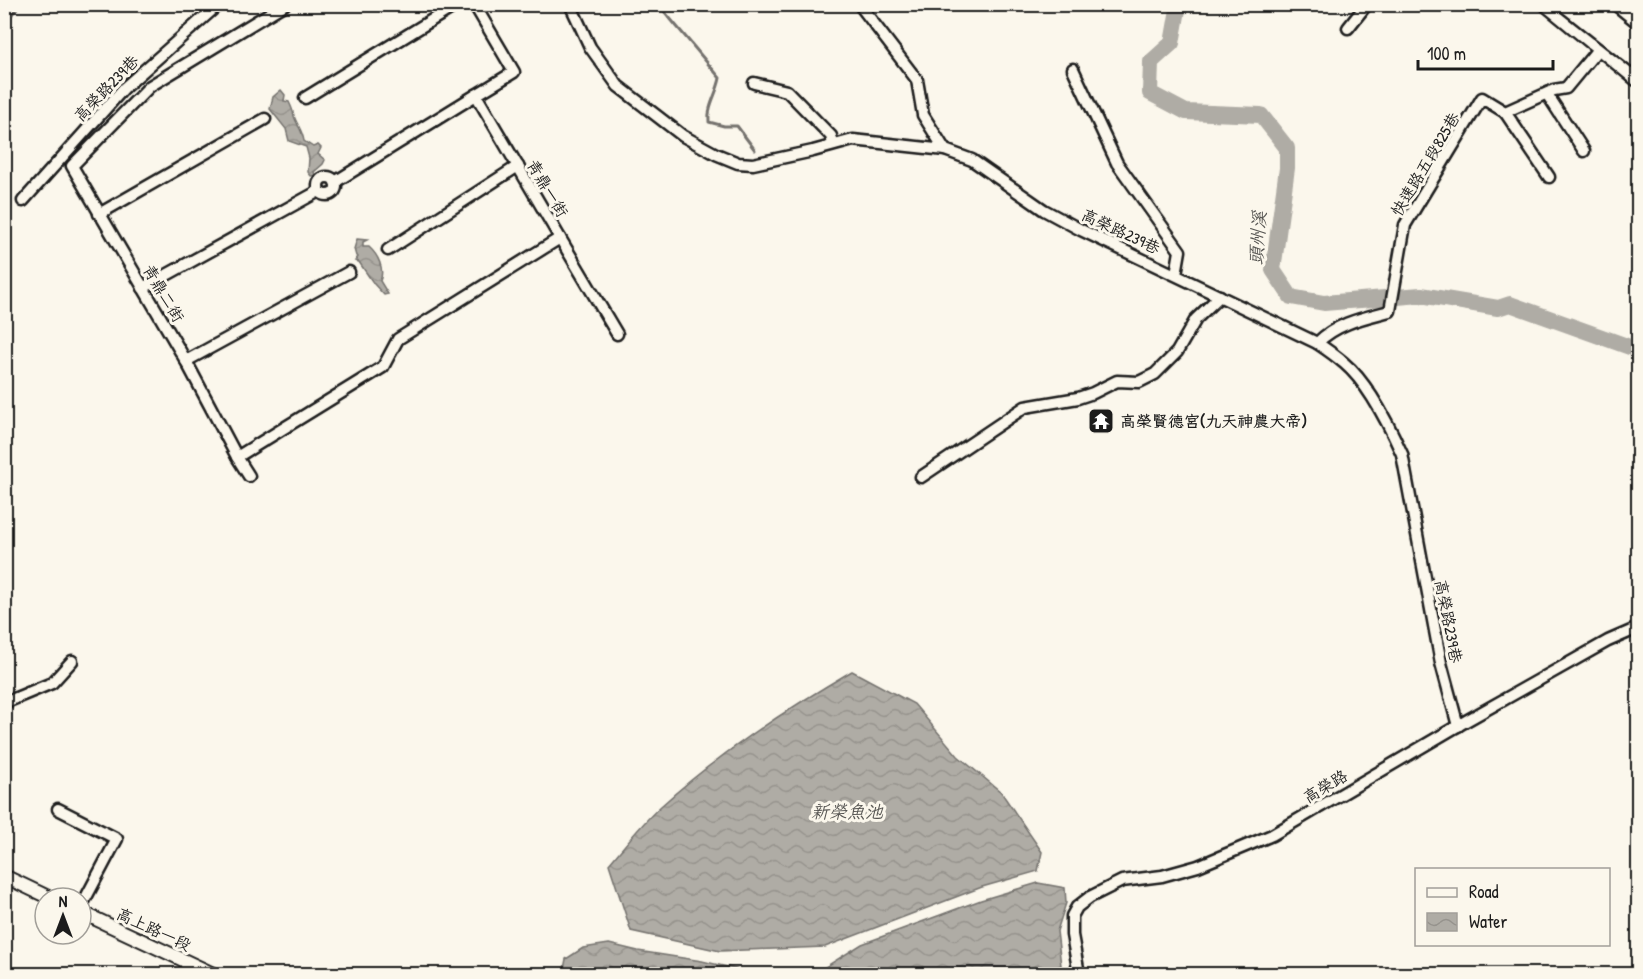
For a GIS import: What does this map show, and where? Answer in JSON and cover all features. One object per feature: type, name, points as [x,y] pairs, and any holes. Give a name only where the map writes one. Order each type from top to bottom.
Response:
[{"type":"main road","points":[[1548,4],[1638,78]]},
{"type":"main road","points":[[1566,4],[1638,61]]},
{"type":"main road","points":[[1590,4],[1638,43]]},
{"type":"main road","points":[[1602,4],[1638,33]]},
{"type":"street","name":"高榮路239巷","points":[[23,201],[123,87],[219,4]]},
{"type":"street","name":"青鼎二街","points":[[249,476],[186,360],[72,166],[150,86],[285,4]]},
{"type":"street","points":[[305,98],[458,4]]},
{"type":"street","points":[[143,288],[319,191],[324,195],[333,193],[336,188],[335,182],[514,72],[474,4]]},
{"type":"street","name":"高榮路239巷","points":[[570,4],[590,47],[618,86],[683,136],[716,154],[738,164],[753,164],[813,152],[833,144],[853,140],[945,150],[972,160],[1044,210],[1072,225],[1317,343],[1346,364],[1366,389],[1394,435],[1402,454],[1441,663],[1458,726]]},
{"type":"street","points":[[859,4],[917,80],[923,115],[945,150]]},
{"type":"street","points":[[1348,28],[1367,4]]},
{"type":"street","points":[[1549,177],[1504,112],[1547,93],[1566,88],[1599,48]]},
{"type":"street","points":[[1072,69],[1117,163],[1180,251],[1176,274]]},
{"type":"street","points":[[754,83],[787,91],[831,136],[833,144]]},
{"type":"street","points":[[1547,93],[1584,152]]},
{"type":"street","name":"青鼎一街","points":[[237,457],[383,367],[398,339],[560,238],[476,94]]},
{"type":"street","name":"快速路五段825巷","points":[[1317,343],[1328,332],[1346,323],[1390,311],[1405,225],[1482,98],[1504,112]]},
{"type":"street","points":[[99,214],[265,119]]},
{"type":"street","points":[[388,250],[518,166]]},
{"type":"street","points":[[560,238],[617,334]]},
{"type":"street","points":[[186,360],[349,272]]},
{"type":"street","points":[[921,477],[1025,406],[1078,398],[1117,381],[1139,382],[1155,374],[1177,352],[1196,320],[1220,296]]},
{"type":"street","name":"高榮路","points":[[1079,975],[1072,934],[1072,916],[1077,907],[1090,897],[1122,881],[1162,876],[1198,866],[1272,835],[1608,641],[1638,628]]},
{"type":"street","points":[[4,703],[52,683],[72,661]]},
{"type":"street","points":[[58,809],[117,839],[92,886]]},
{"type":"street","points":[[4,876],[33,890]]},
{"type":"street","name":"高上路一段","points":[[93,918],[186,968],[213,975]]},
{"type":"water","points":[[281,90],[285,95],[284,101],[289,102],[292,107],[304,141],[313,147],[318,145],[321,148],[318,154],[325,160],[314,172],[315,175],[311,176],[308,172],[309,158],[306,147],[289,141],[286,129],[270,109],[273,97]]},
{"type":"water","points":[[357,239],[367,240],[363,242],[363,247],[369,247],[378,258],[382,272],[380,281],[388,294],[384,295],[359,262],[355,261],[358,257],[354,249]]},
{"type":"water","name":"新榮魚池","points":[[852,671],[914,704],[958,756],[1001,792],[1042,852],[1038,871],[982,887],[825,947],[720,951],[631,931],[609,864],[634,834],[661,806],[706,768],[777,717]]},
{"type":"water","points":[[1038,883],[1065,888],[1066,903],[1057,931],[1062,974],[817,974],[862,944],[981,900]]},
{"type":"water","points":[[609,944],[702,961],[757,974],[563,974],[566,959],[583,948]]},
{"type":"waterway","points":[[4,24],[20,4]]},
{"type":"waterway","points":[[658,4],[720,78],[709,111],[709,122],[724,126],[737,126],[755,150]]},
{"type":"waterway","name":"頭州溪","points":[[1179,4],[1172,43],[1151,62],[1150,93],[1186,112],[1261,115],[1287,148],[1287,168],[1273,270],[1291,297],[1324,303],[1421,295],[1498,308],[1510,304],[1638,350]]},
{"type":"place","name":"高榮賢德宮(九天神農大帝)","points":[[1101,421]]}]
